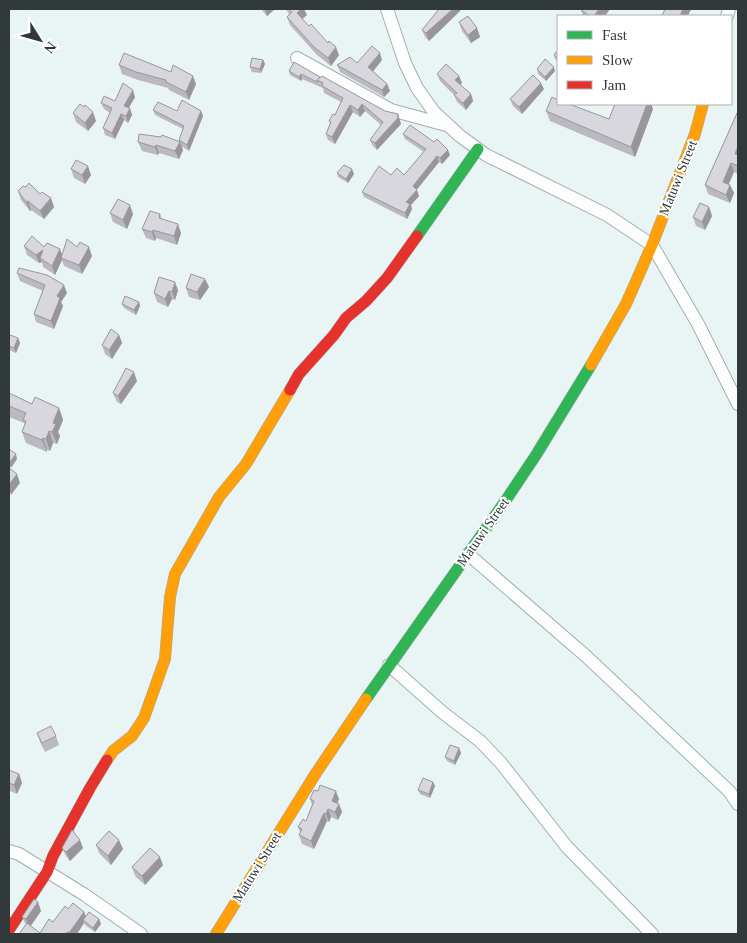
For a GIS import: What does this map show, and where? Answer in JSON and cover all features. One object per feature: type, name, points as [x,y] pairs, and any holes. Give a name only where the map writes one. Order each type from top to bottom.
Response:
[{"type":"street","points":[[387,9],[405,63],[417,88],[434,112],[449,126],[486,155],[607,215],[652,245],[698,324],[738,404]]},
{"type":"street","points":[[296,58],[391,110],[449,126]]},
{"type":"street","name":"Matuwi Street","points":[[216,934],[316,773],[389,664],[536,455],[592,364],[626,304],[652,245],[695,134],[703,105]]},
{"type":"street","points":[[9,930],[47,872],[53,856],[90,788],[113,751],[132,736],[144,718],[164,660],[170,597],[175,574],[219,497],[246,464],[299,374],[334,335],[346,318],[366,301],[387,278],[478,149]]},
{"type":"street","points":[[468,554],[587,657],[729,791],[738,804]]},
{"type":"street","points":[[389,664],[442,712],[480,741],[501,763],[567,847],[652,934]]},
{"type":"street","points":[[9,851],[19,854],[86,895],[141,934]]},
{"type":"building","points":[[289,9],[301,9],[297,13],[309,26],[311,24],[328,43],[329,41],[336,47],[328,58],[314,47],[287,17],[292,12]]},
{"type":"building","points":[[439,9],[453,9],[426,33],[422,30]]},
{"type":"building","points":[[599,9],[595,15],[588,15],[581,10]]},
{"type":"building","points":[[665,9],[683,9],[680,15],[662,15]]},
{"type":"building","points":[[468,16],[477,28],[468,35],[459,22]]},
{"type":"building","points":[[372,46],[380,53],[368,67],[387,84],[382,90],[337,65],[350,57],[357,63]]},
{"type":"building","points":[[124,53],[171,72],[173,65],[193,76],[186,92],[166,82],[166,80],[119,65]]},
{"type":"building","points":[[252,58],[263,60],[260,69],[250,67]]},
{"type":"building","points":[[545,59],[554,67],[545,77],[537,69]]},
{"type":"building","points":[[294,62],[320,77],[317,82],[301,74],[299,77],[289,71]]},
{"type":"building","points":[[446,64],[459,76],[455,80],[471,94],[463,103],[454,95],[457,93],[437,74]]},
{"type":"building","points":[[533,75],[541,83],[519,107],[510,99]]},
{"type":"building","points":[[322,76],[385,111],[398,114],[397,116],[399,117],[375,143],[370,140],[383,122],[362,104],[358,110],[350,105],[332,137],[326,134],[331,122],[329,121],[333,114],[335,115],[343,98],[322,86],[323,83],[317,80]]},
{"type":"building","points":[[123,83],[133,90],[124,106],[130,108],[126,116],[121,114],[112,133],[103,128],[112,108],[101,103],[104,96],[115,101]]},
{"type":"building","points":[[552,97],[557,100],[557,105],[572,105],[609,119],[615,105],[647,105],[631,147],[546,111]]},
{"type":"building","points":[[182,100],[201,111],[187,145],[179,140],[184,126],[153,110],[158,102],[177,111]]},
{"type":"building","points":[[80,104],[84,107],[85,105],[93,112],[85,123],[73,113]]},
{"type":"building","points":[[738,111],[738,146],[735,154],[738,155],[738,166],[731,163],[723,182],[730,185],[726,195],[705,185]]},
{"type":"building","points":[[410,125],[434,142],[437,139],[448,150],[440,158],[437,156],[413,186],[417,190],[406,202],[410,204],[405,213],[362,192],[379,166],[391,175],[397,168],[404,175],[426,149],[403,134]]},
{"type":"building","points":[[139,134],[161,137],[162,135],[180,142],[175,151],[138,142]]},
{"type":"building","points":[[76,160],[88,166],[82,175],[71,169]]},
{"type":"building","points":[[344,165],[352,169],[346,179],[337,173]]},
{"type":"building","points":[[29,183],[40,194],[42,192],[51,198],[40,211],[28,201],[26,202],[18,191]]},
{"type":"building","points":[[118,199],[130,205],[123,220],[110,213]]},
{"type":"building","points":[[700,203],[709,207],[702,222],[693,217]]},
{"type":"building","points":[[150,211],[160,214],[159,218],[178,224],[174,236],[142,229]]},
{"type":"building","points":[[32,236],[44,247],[47,243],[60,249],[52,266],[40,258],[43,250],[36,255],[24,246]]},
{"type":"building","points":[[67,239],[77,247],[80,242],[89,247],[79,265],[61,258]]},
{"type":"building","points":[[19,268],[47,275],[64,285],[57,296],[60,298],[51,321],[34,314],[45,285],[17,273]]},
{"type":"building","points":[[191,274],[205,279],[197,292],[186,288]]},
{"type":"building","points":[[159,277],[175,282],[172,292],[169,291],[165,299],[154,293]]},
{"type":"building","points":[[125,296],[139,302],[134,310],[122,304]]},
{"type":"building","points":[[111,329],[119,335],[109,350],[102,345]]},
{"type":"building","points":[[10,335],[18,338],[14,348],[9,346]]},
{"type":"building","points":[[126,368],[134,372],[118,396],[113,393]]},
{"type":"building","points":[[9,393],[32,404],[35,397],[59,408],[53,423],[56,424],[52,432],[49,431],[46,439],[43,438],[42,440],[22,432],[26,421],[23,420],[26,413],[9,406]]},
{"type":"building","points":[[9,449],[16,454],[9,463]]},
{"type":"building","points":[[9,468],[17,474],[9,485]]},
{"type":"building","points":[[51,726],[56,736],[42,743],[37,733]]},
{"type":"building","points":[[450,745],[459,748],[454,761],[445,757]]},
{"type":"building","points":[[9,770],[19,774],[14,785],[9,783]]},
{"type":"building","points":[[423,778],[433,782],[429,794],[418,790]]},
{"type":"building","points":[[320,785],[336,791],[332,801],[339,804],[335,812],[328,809],[326,814],[324,813],[311,841],[299,835],[302,829],[298,827],[303,819],[306,821],[314,801],[310,799],[314,790],[318,791]]},
{"type":"building","points":[[72,830],[80,840],[66,852],[62,848]]},
{"type":"building","points":[[109,831],[119,840],[108,856],[96,845]]},
{"type":"building","points":[[150,848],[160,857],[142,876],[132,867]]},
{"type":"building","points":[[34,899],[38,902],[26,919],[22,917]]},
{"type":"building","points":[[73,903],[84,912],[69,933],[19,934],[27,923],[40,933],[49,919],[53,922],[65,906],[68,909]]},
{"type":"building","points":[[89,912],[99,919],[93,928],[83,920]]},
{"type":"traffic: fast","points":[[417,236],[478,149]]},
{"type":"traffic: fast","points":[[366,699],[506,500],[591,365]]},
{"type":"traffic: slow","points":[[591,365],[626,304],[652,245],[695,134],[703,105]]},
{"type":"traffic: slow","points":[[107,760],[113,751],[132,736],[144,718],[165,659],[170,597],[175,574],[219,497],[246,464],[290,390]]},
{"type":"traffic: slow","points":[[216,934],[316,773],[366,699]]},
{"type":"traffic: jam","points":[[290,390],[299,374],[334,335],[346,318],[366,301],[387,278],[417,236]]},
{"type":"traffic: jam","points":[[9,930],[47,872],[53,856],[107,760]]}]
